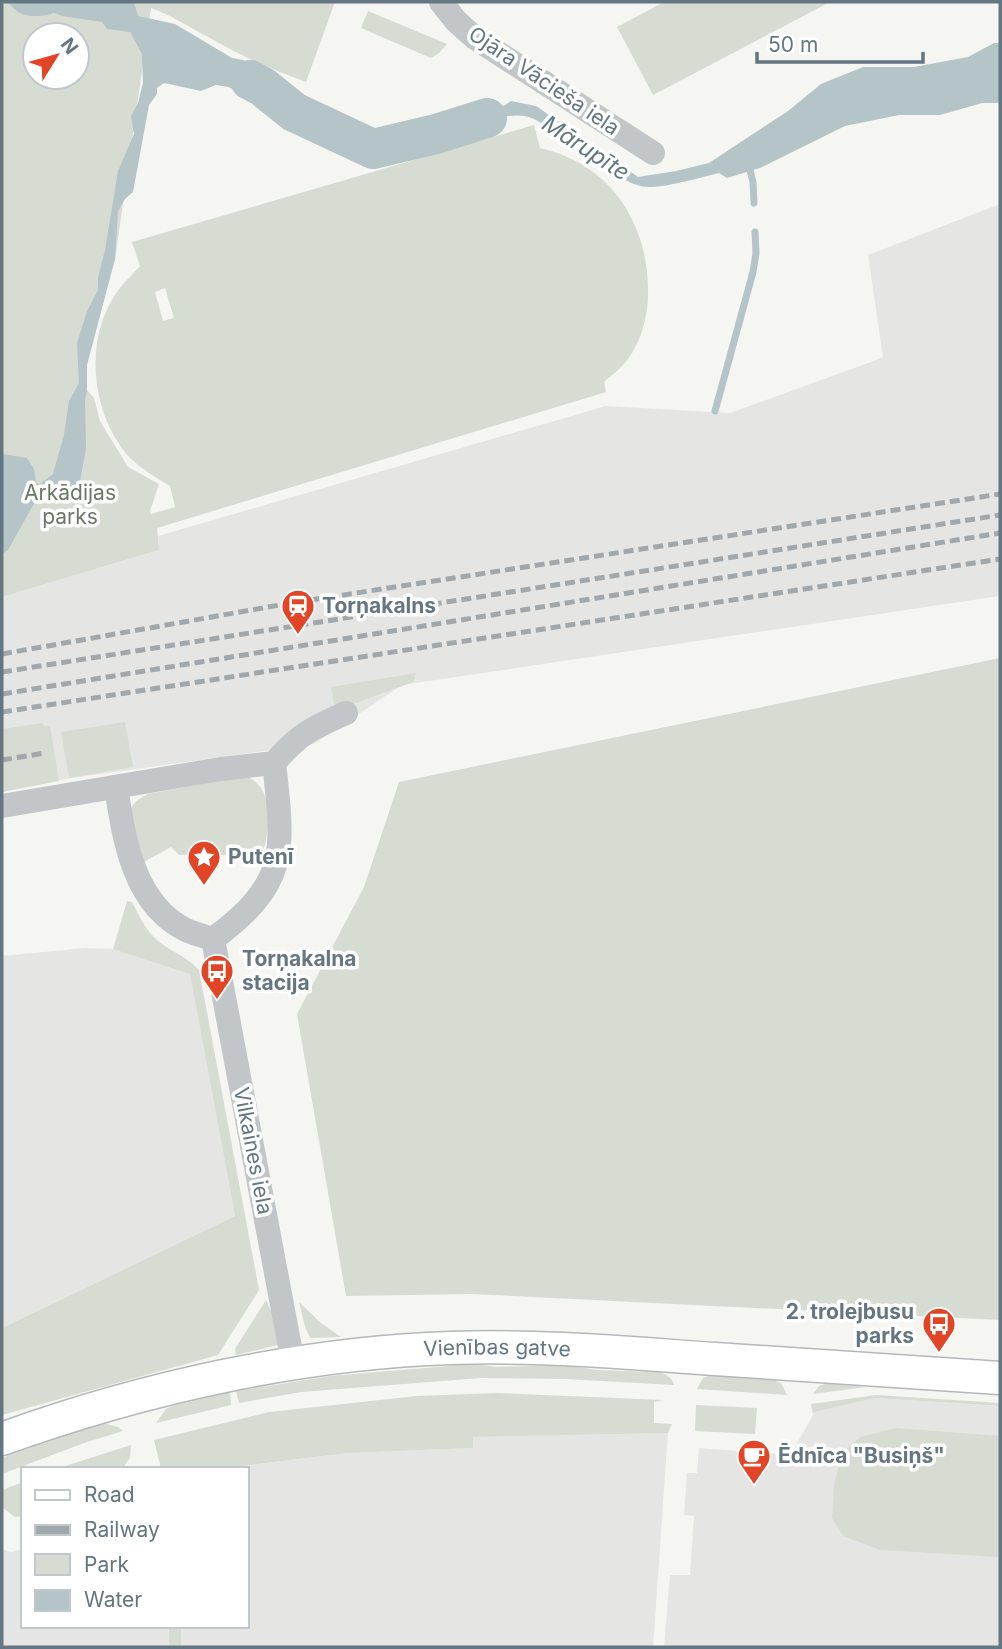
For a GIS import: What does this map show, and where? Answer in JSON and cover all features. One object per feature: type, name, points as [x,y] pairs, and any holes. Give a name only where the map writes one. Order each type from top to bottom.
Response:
[{"type":"main road","name":"Vienības gatve","points":[[2,1439],[147,1394],[293,1363],[359,1354],[450,1348],[552,1347],[1000,1378]]},
{"type":"street","name":"Ojāra Vācieša iela","points":[[441,2],[456,21],[475,38],[653,153]]},
{"type":"street","points":[[2,806],[221,769],[274,763],[304,732],[346,713]]},
{"type":"street","points":[[116,787],[125,845],[138,879],[156,906],[185,929],[213,939],[239,919],[266,889],[278,856],[281,822],[274,763]]},
{"type":"street","name":"Vilkaines iela","points":[[213,939],[293,1363]]},
{"type":"shaded area","name":"Torņakalns","points":[[1000,204],[1000,596],[402,685],[314,744],[65,779],[2,792],[2,597],[159,550],[158,536],[606,406],[730,413],[871,362],[883,357],[868,255]]},
{"type":"shaded area","points":[[85,948],[113,949],[156,960],[190,973],[235,1216],[2,1328],[2,956]]},
{"type":"shaded area","name":"2. trolejbusu parks","points":[[875,1398],[1000,1406],[1000,1647],[664,1647],[670,1575],[690,1575],[694,1516],[684,1515],[687,1473],[697,1473],[699,1448],[790,1455],[815,1412]]},
{"type":"shaded area","points":[[668,1433],[653,1647],[2,1647],[2,1549],[11,1552],[21,1550],[21,1628],[248,1628],[248,1467],[234,1467],[348,1453],[472,1448],[472,1437]]},
{"type":"green space","name":"Arkādijas parks","points":[[2,2],[335,2],[306,82],[245,57],[151,8],[115,259],[91,344],[87,365],[87,390],[94,398],[100,421],[128,467],[159,484],[151,514],[175,507],[170,486],[130,458],[117,442],[101,403],[97,381],[98,338],[103,318],[118,291],[140,266],[132,242],[534,125],[540,148],[565,156],[586,167],[620,199],[641,241],[646,264],[648,299],[645,319],[635,348],[624,364],[604,382],[606,392],[157,528],[159,550],[2,597]],"holes":[[[165,288],[174,318],[163,321],[155,292]]]},
{"type":"green space","points":[[664,2],[830,2],[653,95],[617,27]]},
{"type":"green space","points":[[368,11],[447,44],[431,58],[361,28]]},
{"type":"green space","points":[[1000,658],[1000,1320],[472,1294],[346,1296],[297,1014],[364,887],[399,782]]},
{"type":"green space","points":[[416,673],[413,682],[340,709],[335,708],[331,687]]},
{"type":"green space","points":[[125,722],[133,767],[69,778],[61,732]]},
{"type":"green space","points":[[42,723],[50,726],[59,781],[2,792],[2,729]]},
{"type":"green space","points":[[245,776],[263,791],[267,802],[268,827],[260,862],[212,853],[179,855],[171,847],[140,864],[129,813],[136,801],[148,794]]},
{"type":"green space","points":[[127,901],[132,902],[153,936],[199,970],[259,1290],[218,1355],[2,1415],[2,1328],[235,1216],[190,974],[113,949]]},
{"type":"green space","points":[[266,1300],[281,1332],[278,1345],[236,1355],[235,1349]]},
{"type":"green space","points":[[299,1302],[321,1323],[341,1337],[310,1338]]},
{"type":"green space","points":[[472,1364],[497,1367],[565,1365],[597,1370],[656,1372],[668,1376],[674,1385],[481,1378],[301,1392],[239,1403],[236,1391],[330,1376]]},
{"type":"green space","points":[[715,1374],[772,1379],[781,1383],[787,1395],[697,1389],[703,1378]]},
{"type":"green space","points":[[828,1383],[866,1387],[813,1394],[819,1386]]},
{"type":"green space","points":[[230,1392],[231,1405],[156,1423],[166,1409],[172,1406]]},
{"type":"green space","points":[[498,1393],[663,1400],[654,1402],[654,1423],[672,1424],[668,1433],[473,1437],[473,1448],[348,1453],[234,1467],[161,1467],[154,1440],[269,1412],[417,1396]]},
{"type":"green space","points":[[876,1395],[1000,1403],[1000,1406],[875,1398],[813,1414],[811,1404]]},
{"type":"green space","points":[[696,1405],[757,1408],[755,1434],[695,1431]]},
{"type":"green space","points":[[99,1422],[123,1431],[2,1474],[2,1458]]},
{"type":"green space","points":[[896,1428],[1000,1436],[1000,1557],[880,1550],[843,1536],[832,1518],[834,1486],[841,1454],[860,1437]]},
{"type":"green space","points":[[131,1445],[130,1458],[123,1467],[62,1467]]},
{"type":"green space","points":[[21,1483],[21,1516],[15,1517],[2,1507],[2,1490]]},
{"type":"green space","points":[[169,1628],[181,1628],[181,1647],[169,1647]]},
{"type":"water","points":[[7,2],[134,2],[138,16],[175,24],[232,58],[243,60],[289,87],[297,96],[298,105],[291,116],[286,118],[255,97],[228,87],[216,85],[201,91],[164,83],[157,88],[157,94],[149,105],[133,192],[118,211],[115,259],[87,365],[86,448],[80,482],[68,495],[36,500],[8,550],[2,554],[2,454],[27,458],[34,469],[36,483],[40,484],[53,474],[64,435],[69,401],[79,383],[77,343],[87,311],[98,290],[118,171],[134,134],[131,116],[138,103],[143,83],[142,54],[130,32],[107,29],[102,22],[54,13],[24,15]]},
{"type":"water","points":[[994,43],[1000,43],[1000,103],[982,103],[940,115],[899,115],[845,126],[760,168],[727,178],[719,173],[664,186],[638,185],[596,161],[569,139],[525,116],[500,117],[486,121],[438,142],[433,126],[493,113],[511,101],[536,106],[638,177],[709,163],[788,111],[821,84],[863,67],[914,67],[968,57]]},
{"type":"waterway","name":"Mārupīte","points":[[250,80],[294,112],[373,149],[487,118]]},
{"type":"waterway","points":[[748,162],[754,203]]},
{"type":"waterway","points":[[715,411],[753,272],[755,232]]},
{"type":"railway","points":[[2,654],[291,603],[1000,494]]},
{"type":"railway","points":[[2,672],[1000,515]]},
{"type":"railway","points":[[2,694],[1000,533]]},
{"type":"railway","points":[[2,712],[1000,559]]},
{"type":"railway","points":[[2,760],[45,753]]},
{"type":"place","name":"Torņakalns","points":[[298,636]]},
{"type":"place","name":"Putenī","points":[[204,887]]},
{"type":"place","name":"Torņakalna stacija","points":[[217,1001]]},
{"type":"place","name":"2. trolejbusu parks","points":[[939,1354]]},
{"type":"place","name":"Ēdnīca \"Busiņš\"","points":[[754,1486]]}]
